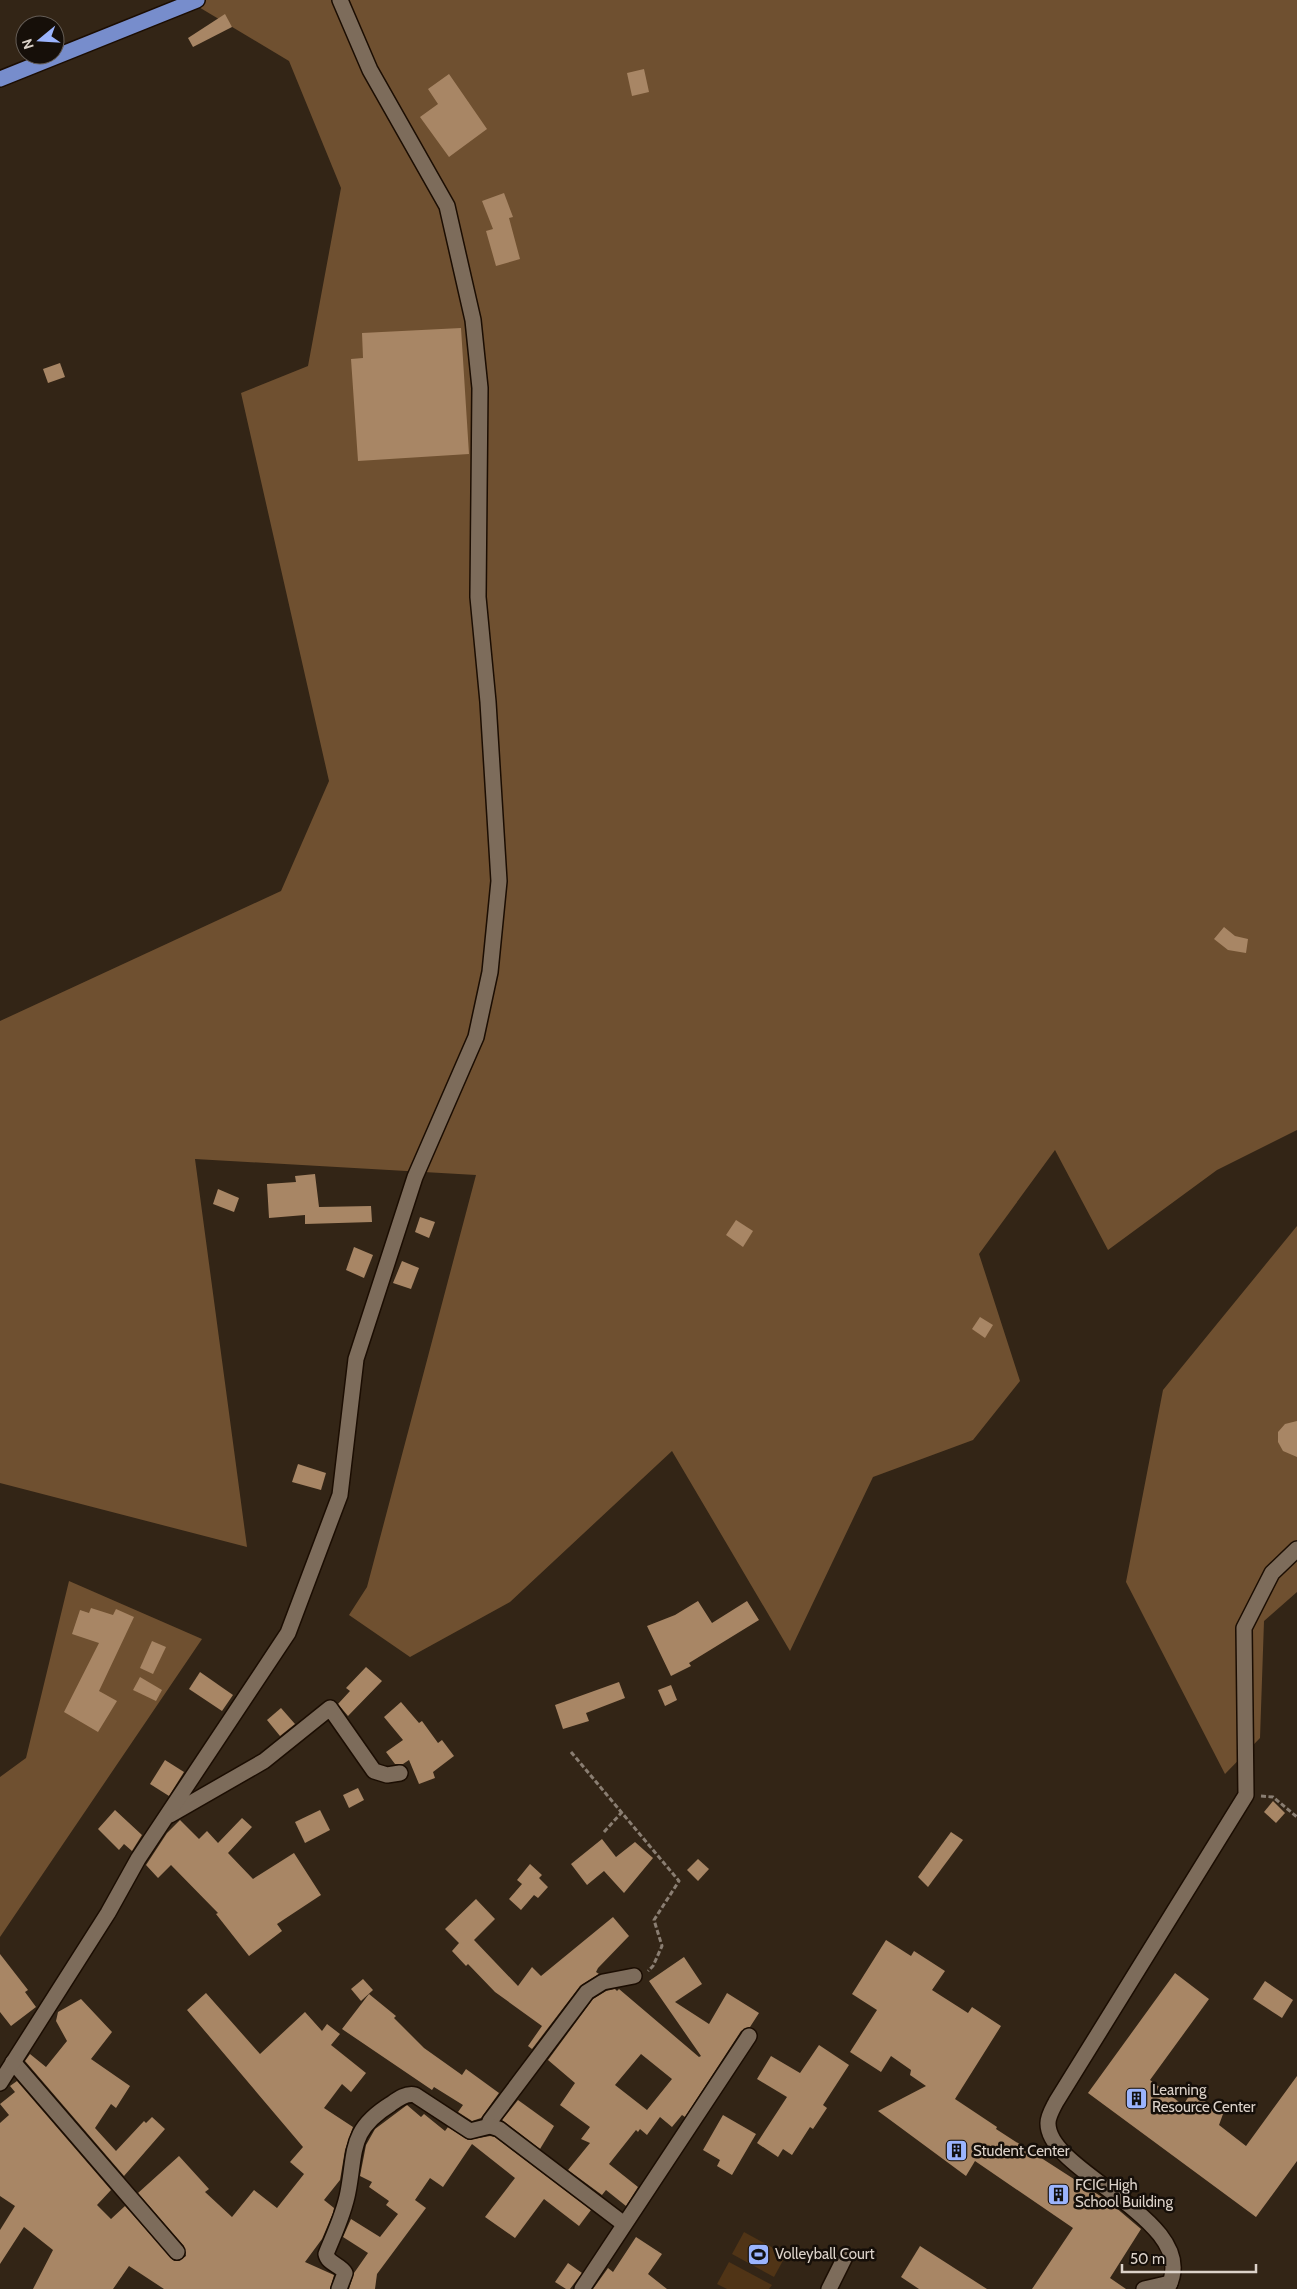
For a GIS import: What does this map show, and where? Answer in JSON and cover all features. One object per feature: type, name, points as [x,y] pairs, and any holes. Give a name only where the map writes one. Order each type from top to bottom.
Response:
[{"type":"highway","points":[[0,78],[196,0]]},
{"type":"street","points":[[0,2083],[108,1913],[138,1859],[288,1633],[340,1495],[356,1359],[415,1177],[476,1038],[490,972],[499,882],[488,702],[478,597],[480,388],[473,320],[447,206],[370,70],[340,0]]},
{"type":"street","points":[[1144,2289],[1169,2286],[1172,2266],[1164,2236],[1078,2166],[1052,2136],[1048,2123],[1056,2102],[1246,1795],[1244,1628],[1272,1573],[1297,1549]]},
{"type":"street","points":[[166,1817],[264,1761],[330,1708],[374,1771],[387,1775],[400,1773]]},
{"type":"street","points":[[490,2126],[490,2121],[588,1992],[602,1982],[634,1976]]},
{"type":"street","points":[[582,2289],[750,2036]]},
{"type":"street","points":[[13,2062],[177,2252]]},
{"type":"street","points":[[339,2289],[345,2273],[343,2269],[328,2260],[326,2254],[348,2193],[356,2142],[368,2121],[377,2112],[399,2098],[412,2094],[470,2131],[490,2126],[499,2129],[624,2224]]},
{"type":"street","points":[[829,2289],[845,2257]]},
{"type":"path","points":[[571,1752],[679,1881],[654,1920],[662,1946],[657,1957],[651,1968],[634,1976]]},
{"type":"path","points":[[1246,1795],[1272,1797],[1297,1817]]},
{"type":"path","points":[[604,1832],[622,1812]]},
{"type":"shaded area","points":[[187,0],[1297,0],[1297,1130],[1217,1170],[1108,1250],[1055,1150],[979,1254],[1020,1381],[973,1440],[873,1477],[790,1651],[672,1451],[510,1602],[410,1657],[349,1615],[367,1587],[476,1175],[195,1159],[247,1547],[0,1483],[0,1021],[281,891],[329,781],[241,393],[308,366],[341,188],[289,61]]},
{"type":"shaded area","points":[[1297,1226],[1297,1592],[1264,1621],[1260,1738],[1225,1774],[1126,1582],[1163,1390]]},
{"type":"shaded area","points":[[69,1581],[202,1639],[0,1937],[0,1777],[26,1758]]},
{"type":"shaded area","name":"Volleyball Court","points":[[744,2232],[786,2255],[774,2277],[732,2254]]},
{"type":"shaded area","name":"Volleyball Court","points":[[729,2262],[772,2285],[769,2289],[727,2289],[717,2284]]},
{"type":"building","points":[[225,14],[232,27],[193,47],[188,38]]},
{"type":"building","points":[[644,69],[649,92],[632,96],[627,73]]},
{"type":"building","points":[[449,74],[487,129],[449,157],[420,117],[438,104],[428,89]]},
{"type":"building","points":[[504,193],[513,217],[509,218],[520,259],[496,266],[486,231],[493,229],[482,201]]},
{"type":"building","points":[[461,328],[469,454],[358,461],[351,359],[363,358],[362,333]]},
{"type":"building","points":[[60,363],[65,377],[48,383],[43,369]]},
{"type":"building","points":[[1224,927],[1235,936],[1248,939],[1246,953],[1228,950],[1214,939]]},
{"type":"building","points":[[315,1174],[319,1207],[371,1206],[372,1222],[305,1224],[305,1215],[269,1218],[267,1184],[296,1182],[295,1176]]},
{"type":"building","points":[[218,1189],[239,1198],[234,1212],[213,1204]]},
{"type":"building","points":[[420,1217],[435,1222],[429,1238],[415,1232]]},
{"type":"building","points":[[736,1220],[753,1231],[743,1247],[726,1235]]},
{"type":"building","points":[[354,1247],[373,1255],[364,1278],[346,1270]]},
{"type":"building","points":[[402,1261],[419,1268],[411,1289],[393,1283]]},
{"type":"building","points":[[980,1317],[993,1325],[985,1338],[972,1329]]},
{"type":"building","points":[[1297,1421],[1297,1457],[1283,1451],[1278,1442],[1278,1432],[1285,1424]]},
{"type":"building","points":[[298,1464],[326,1473],[321,1490],[292,1482]]},
{"type":"building","points":[[698,1601],[712,1623],[747,1601],[759,1620],[689,1663],[691,1666],[671,1676],[647,1626],[675,1615]]},
{"type":"building","points":[[91,1608],[113,1615],[116,1609],[134,1617],[99,1691],[117,1701],[98,1732],[64,1712],[99,1643],[72,1634],[80,1610],[89,1613]]},
{"type":"building","points":[[152,1641],[166,1647],[153,1674],[140,1668]]},
{"type":"building","points":[[366,1667],[382,1681],[348,1716],[338,1704],[350,1691],[346,1688]]},
{"type":"building","points":[[200,1672],[233,1695],[222,1711],[189,1689]]},
{"type":"building","points":[[140,1677],[162,1690],[156,1701],[133,1690]]},
{"type":"building","points":[[619,1682],[625,1698],[586,1713],[589,1721],[563,1729],[555,1705]]},
{"type":"building","points":[[671,1685],[677,1700],[665,1706],[658,1690]]},
{"type":"building","points":[[401,1702],[419,1723],[422,1721],[438,1743],[442,1740],[454,1756],[433,1772],[435,1778],[419,1784],[409,1760],[403,1764],[395,1764],[386,1752],[403,1740],[384,1717]]},
{"type":"building","points":[[281,1708],[295,1724],[280,1736],[267,1720]]},
{"type":"building","points":[[165,1760],[184,1772],[169,1796],[150,1784]]},
{"type":"building","points":[[358,1788],[364,1800],[349,1808],[343,1795]]},
{"type":"building","points":[[1273,1801],[1285,1813],[1276,1823],[1264,1812]]},
{"type":"building","points":[[115,1810],[142,1835],[132,1851],[124,1844],[119,1850],[98,1829]]},
{"type":"building","points":[[320,1810],[330,1830],[305,1843],[295,1822]]},
{"type":"building","points":[[242,1818],[252,1827],[228,1853],[253,1879],[294,1853],[321,1895],[277,1924],[282,1931],[249,1956],[216,1914],[218,1913],[171,1865],[158,1878],[146,1865],[167,1833],[180,1820],[199,1839],[207,1831],[218,1843]]},
{"type":"building","points":[[951,1832],[963,1840],[928,1887],[918,1877]]},
{"type":"building","points":[[602,1839],[616,1857],[635,1842],[653,1858],[624,1893],[604,1871],[587,1885],[571,1864]]},
{"type":"building","points":[[698,1859],[709,1869],[698,1881],[687,1870]]},
{"type":"building","points":[[530,1864],[542,1875],[539,1878],[548,1887],[538,1898],[534,1895],[521,1910],[509,1899],[522,1884],[517,1880]]},
{"type":"building","points":[[476,1899],[495,1919],[474,1940],[518,1986],[532,1967],[541,1976],[613,1917],[629,1936],[598,1968],[596,1972],[599,1974],[580,1986],[532,2049],[528,2046],[542,2026],[495,1992],[468,1964],[466,1966],[452,1951],[459,1943],[445,1929]]},
{"type":"building","points":[[886,1940],[911,1956],[914,1951],[945,1971],[932,1990],[968,2013],[972,2007],[1001,2026],[955,2099],[997,2127],[996,2129],[1108,2201],[1141,2229],[1110,2278],[1126,2289],[1032,2289],[1073,2228],[975,2161],[966,2176],[878,2111],[926,2086],[910,2075],[911,2070],[891,2056],[881,2072],[850,2052],[877,2010],[852,1994]]},
{"type":"building","points":[[0,1954],[28,1990],[25,1992],[36,2007],[11,2026],[0,2012]]},
{"type":"building","points":[[684,1957],[702,1984],[675,2002],[709,2024],[727,1993],[759,2013],[750,2027],[741,2031],[685,2117],[682,2115],[672,2127],[660,2117],[647,2135],[640,2129],[638,2132],[636,2130],[609,2164],[638,2187],[626,2206],[606,2190],[602,2195],[568,2170],[590,2143],[581,2139],[590,2127],[560,2105],[575,2083],[548,2060],[593,1999],[606,1991],[615,1989],[617,1991],[619,1989],[699,2057],[701,2056],[649,1981]],"holes":[[[641,2054],[672,2079],[647,2110],[615,2085]]]},
{"type":"building","name":"Learning Resource Center","points":[[1175,1973],[1209,1999],[1150,2080],[1183,2105],[1192,2092],[1223,2114],[1219,2125],[1246,2146],[1297,2076],[1297,2161],[1256,2217],[1088,2093]]},
{"type":"building","points":[[363,1979],[373,1990],[361,2001],[351,1989]]},
{"type":"building","points":[[1265,1981],[1293,2000],[1282,2018],[1253,1999]]},
{"type":"building","points":[[206,1993],[260,2054],[305,2012],[322,2031],[327,2024],[340,2034],[331,2045],[366,2073],[351,2092],[342,2084],[324,2108],[353,2127],[345,2150],[340,2180],[324,2200],[334,2208],[333,2213],[322,2239],[305,2262],[334,2275],[330,2289],[164,2289],[129,2266],[113,2289],[33,2289],[53,2250],[24,2227],[0,2264],[0,2230],[15,2206],[0,2196],[0,2123],[9,2115],[0,2104],[15,2092],[10,2086],[17,2081],[111,2190],[97,2205],[111,2219],[125,2206],[174,2261],[179,2261],[186,2256],[184,2246],[138,2193],[179,2156],[209,2189],[205,2192],[232,2217],[254,2190],[277,2208],[304,2174],[290,2162],[303,2147],[187,2010]]},
{"type":"building","points":[[369,1994],[396,2016],[394,2018],[424,2048],[462,2075],[466,2069],[499,2093],[481,2118],[472,2121],[458,2112],[463,2105],[434,2087],[432,2090],[342,2029]]},
{"type":"building","points":[[81,1999],[112,2032],[91,2059],[130,2086],[116,2108],[111,2104],[95,2128],[116,2151],[144,2121],[146,2123],[152,2117],[165,2129],[124,2176],[25,2061],[30,2054],[46,2067],[67,2041],[56,2021],[58,2012]]},
{"type":"building","points":[[819,2045],[849,2065],[823,2105],[827,2108],[813,2129],[810,2127],[792,2155],[783,2149],[778,2157],[757,2143],[787,2097],[757,2079],[771,2056],[800,2073]]},
{"type":"building","points":[[518,2100],[554,2126],[540,2149],[502,2120]]},
{"type":"building","points":[[407,2105],[421,2117],[424,2114],[445,2131],[448,2127],[468,2140],[490,2136],[495,2137],[591,2210],[579,2226],[544,2199],[515,2238],[485,2217],[515,2178],[472,2144],[443,2187],[430,2178],[415,2200],[426,2208],[377,2274],[375,2289],[349,2289],[354,2273],[368,2253],[343,2237],[351,2219],[380,2237],[398,2214],[386,2205],[389,2201],[369,2187],[372,2182],[360,2176],[366,2145],[375,2129]]},
{"type":"building","points":[[723,2115],[756,2134],[732,2175],[717,2166],[720,2160],[703,2150]]},
{"type":"building","points":[[636,2237],[662,2254],[648,2274],[667,2289],[593,2289],[608,2268],[613,2272]]},
{"type":"building","points":[[920,2246],[987,2289],[919,2289],[901,2277]]},
{"type":"building","points":[[568,2263],[582,2273],[570,2289],[566,2289],[555,2282]]},
{"type":"place","name":"Learning Resource Center","points":[[1136,2099]]},
{"type":"place","name":"Student Center","points":[[957,2151]]},
{"type":"place","name":"FCIC High School Building","points":[[1059,2194]]},
{"type":"place","name":"Volleyball Court","points":[[759,2254]]}]
